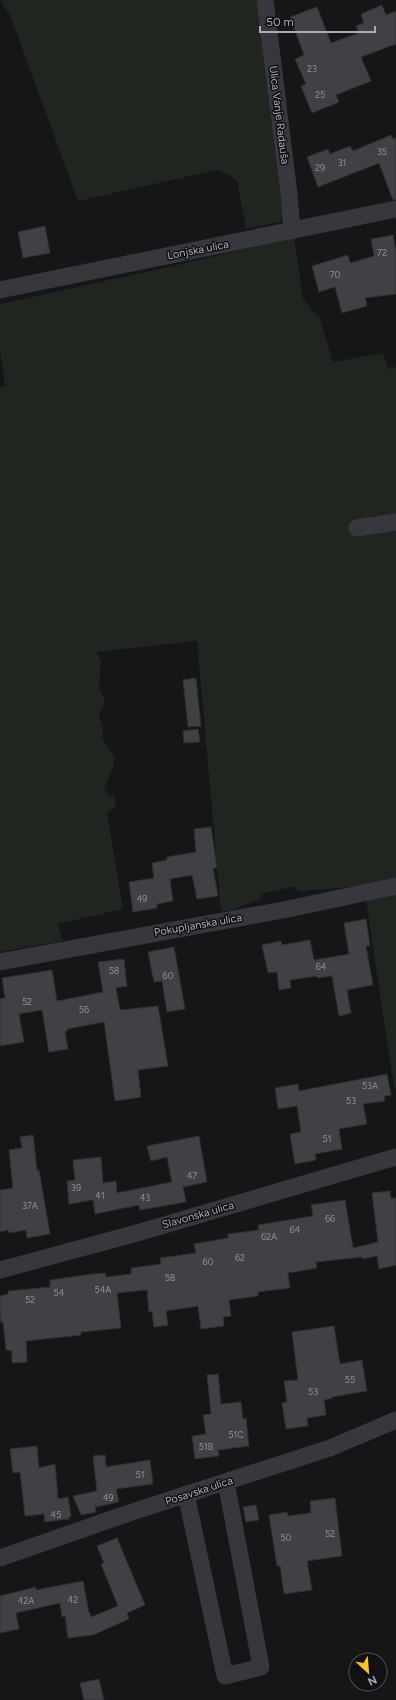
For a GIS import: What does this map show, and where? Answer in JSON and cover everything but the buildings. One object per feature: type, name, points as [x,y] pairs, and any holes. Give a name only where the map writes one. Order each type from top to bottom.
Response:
[{"type":"street","name":"Ulica Vanje Radauša","points":[[265,0],[289,194],[292,231]]},
{"type":"street","name":"Lonjska ulica","points":[[0,288],[292,231],[396,209]]},
{"type":"street","points":[[357,528],[396,522]]},
{"type":"street","name":"Pokupljanska ulica","points":[[0,962],[283,910],[396,886]]},
{"type":"street","name":"Slavonska ulica","points":[[0,1270],[137,1233],[396,1157]]},
{"type":"street","name":"Posavska ulica","points":[[0,1558],[186,1494],[330,1448],[396,1420]]},
{"type":"street","points":[[186,1494],[225,1676],[261,1667],[226,1482]]},
{"type":"shaded area","points":[[0,0],[257,0],[283,216],[280,222],[246,229],[237,181],[227,174],[217,170],[78,201],[10,15]]},
{"type":"shaded area","points":[[294,237],[303,299],[320,319],[333,362],[383,353],[388,369],[396,367],[396,878],[354,887],[298,891],[296,886],[261,894],[262,898],[230,911],[221,911],[197,641],[96,652],[101,660],[99,690],[103,695],[105,702],[99,715],[103,730],[102,738],[114,757],[114,764],[104,790],[109,795],[114,796],[116,801],[114,808],[107,812],[123,909],[58,924],[63,941],[0,952],[0,387],[5,386],[0,350],[0,304],[169,267]]},
{"type":"shaded area","points":[[396,894],[396,1087],[394,1088],[366,900]]}]
